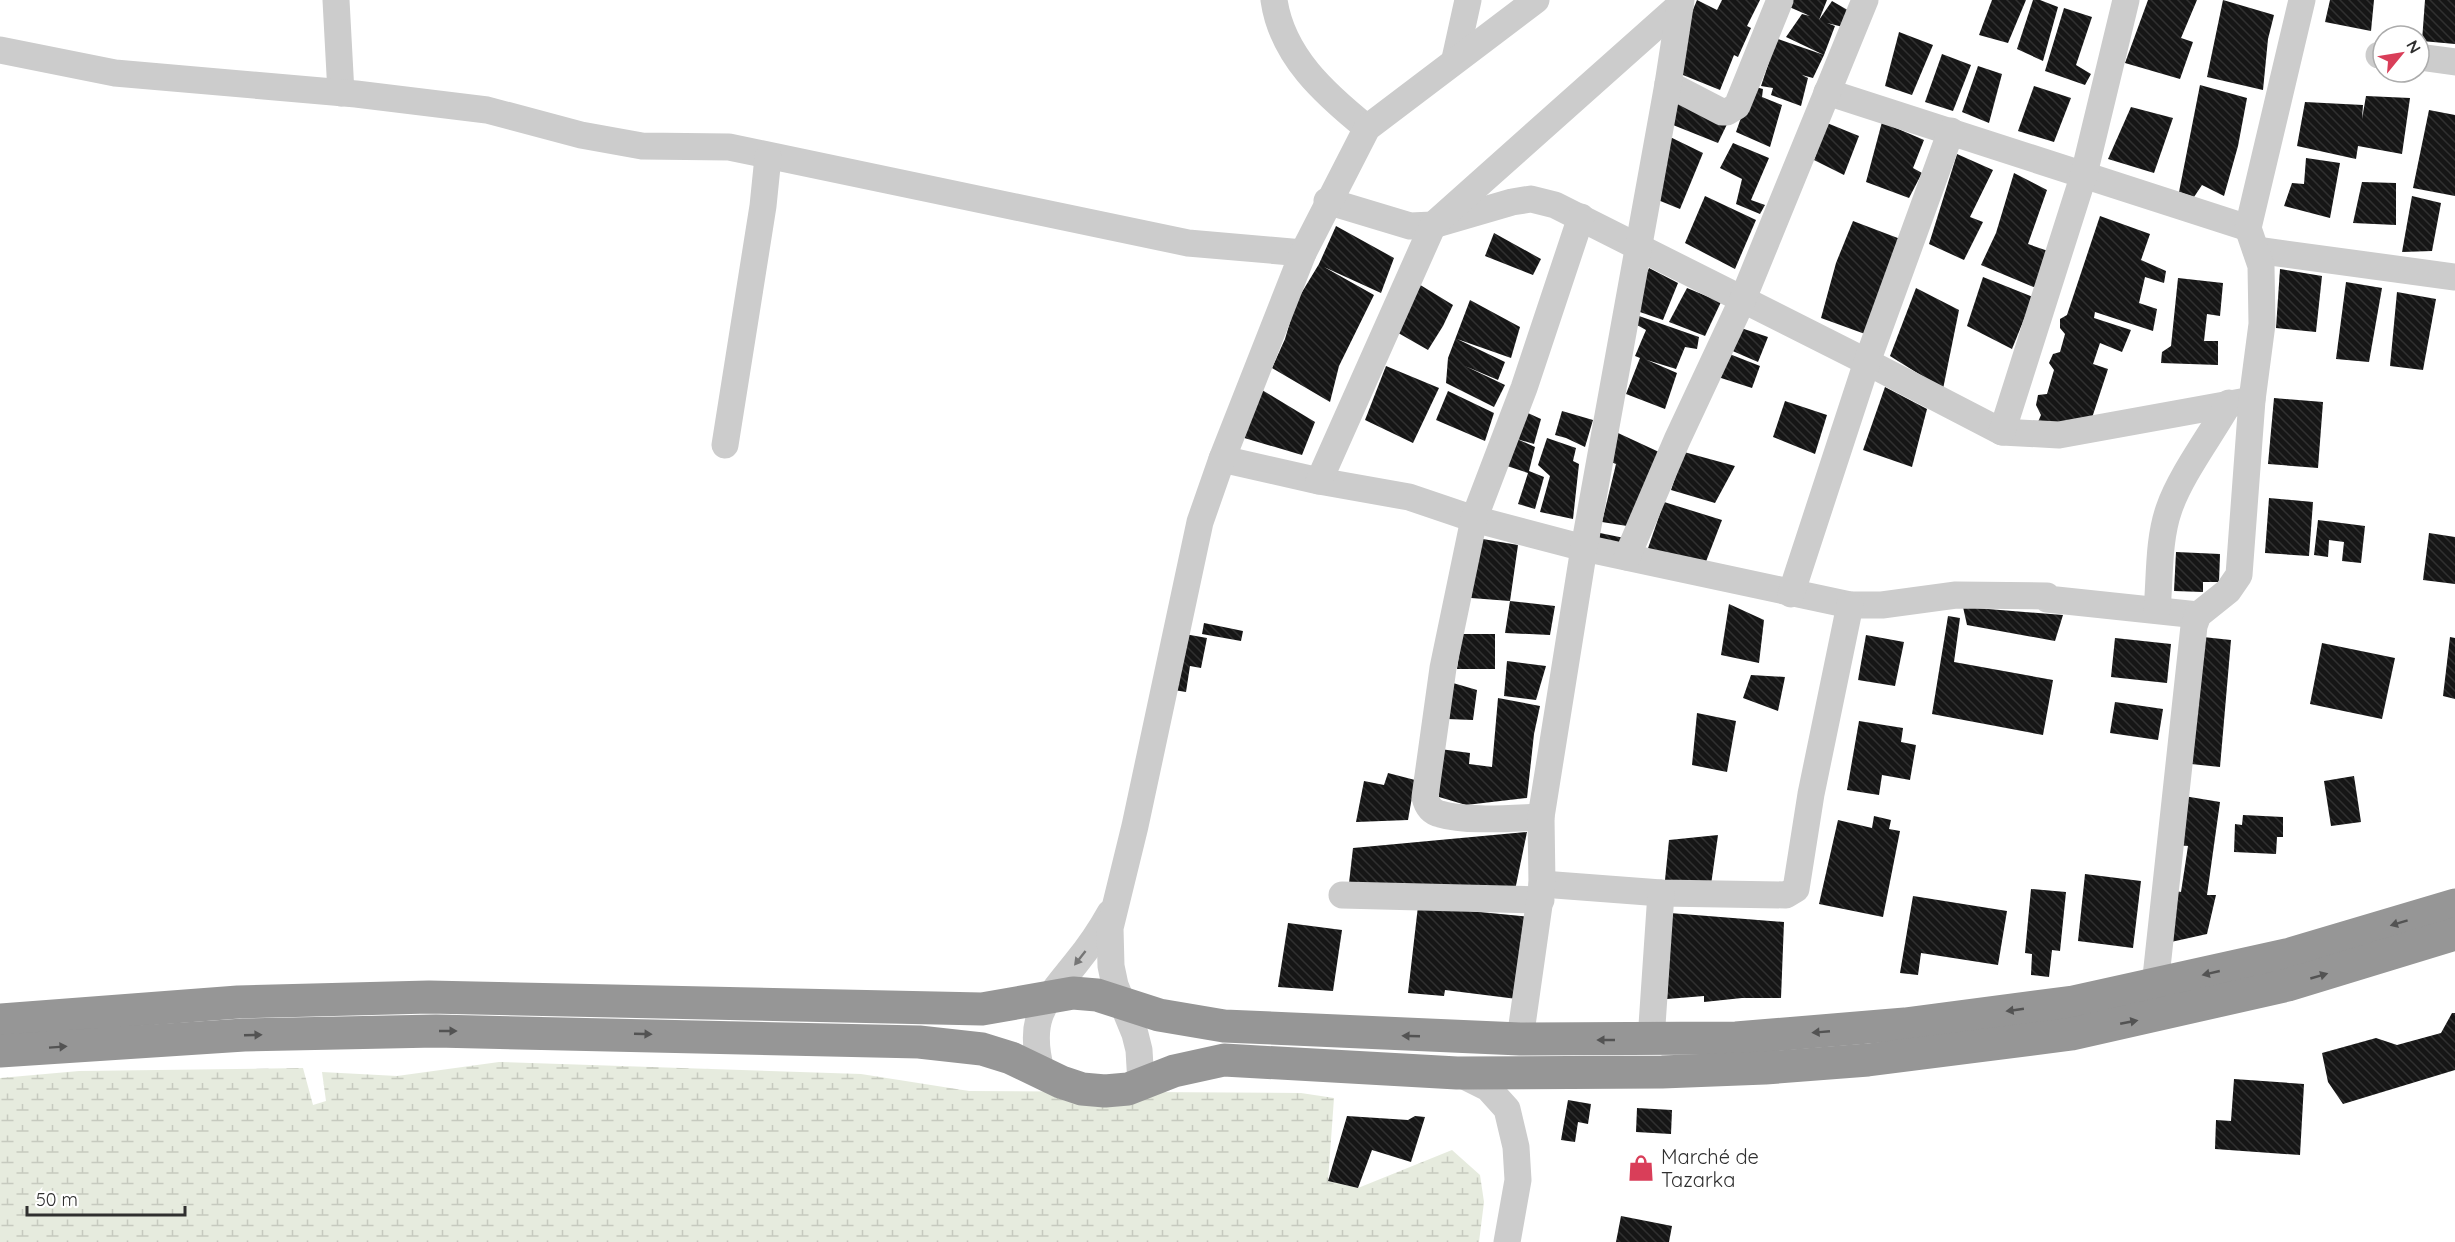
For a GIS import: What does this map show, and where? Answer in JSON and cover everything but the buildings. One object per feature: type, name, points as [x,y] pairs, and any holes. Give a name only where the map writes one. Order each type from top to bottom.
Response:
[{"type":"highway","points":[[0,1020],[191,1005],[334,998],[525,998],[948,1010],[1016,1004],[1049,995],[1073,993],[1098,995],[1160,1015],[1224,1026],[1520,1040],[1736,1038],[1905,1024],[2073,1002],[2155,986],[2290,954],[2455,905]]},
{"type":"highway","points":[[0,1051],[268,1034],[531,1031],[951,1044],[982,1049],[1041,1070],[1061,1082],[1083,1089],[1105,1091],[1141,1084],[1174,1071],[1224,1060],[1457,1073],[1571,1074],[1742,1069],[1868,1060],[2072,1034],[2216,1003],[2359,964],[2455,934]]},
{"type":"street","points":[[336,0],[341,93]]},
{"type":"street","points":[[1274,0],[1292,50],[1323,92],[1367,128]]},
{"type":"street","points":[[1455,58],[1468,0]]},
{"type":"street","points":[[1141,1084],[1137,1042],[1115,985],[1110,957],[1112,910],[1135,826],[1200,522],[1222,459],[1303,253],[1327,201],[1367,128],[1455,58],[1536,0]]},
{"type":"street","points":[[1668,84],[1722,112],[1732,110],[1737,106],[1780,0]]},
{"type":"street","points":[[1627,557],[1677,440],[1742,301],[1865,0]]},
{"type":"street","points":[[2155,986],[2190,644],[2199,615],[2228,591],[2239,575],[2240,402],[2262,324],[2261,267],[2252,239],[2302,0]]},
{"type":"street","points":[[2002,432],[2084,174],[2122,1]]},
{"type":"street","points":[[1520,1040],[1541,892],[1541,817],[1584,548],[1681,3]]},
{"type":"street","points":[[1319,481],[1433,225],[1681,3]]},
{"type":"street","points":[[0,50],[115,74],[341,93],[487,110],[581,135],[642,146],[729,147],[768,157],[998,201],[1188,243],[1303,253]]},
{"type":"street","points":[[2431,59],[2455,62]]},
{"type":"street","points":[[1827,92],[2084,174],[2252,239],[2455,277]]},
{"type":"street","points":[[1791,594],[1867,362],[1951,130]]},
{"type":"street","points":[[725,445],[763,206],[768,157]]},
{"type":"street","points":[[1327,201],[1410,226],[1433,225],[1512,202],[1531,199],[1581,217],[2002,432],[2059,435],[2240,402]]},
{"type":"street","points":[[1541,817],[1491,818],[1441,814],[1427,805],[1425,797],[1443,668],[1474,519],[1524,388],[1581,217]]},
{"type":"street","points":[[2157,610],[2162,541],[2168,510],[2179,486],[2240,402]]},
{"type":"street","points":[[1222,459],[1319,481],[1409,497],[1474,519],[1584,548],[1850,605],[1882,604],[1956,595],[2047,596],[2047,599],[2199,615]]},
{"type":"street","points":[[1342,895],[1541,892],[1786,895],[1796,889],[1811,794],[1850,605]]},
{"type":"street","points":[[1651,1040],[1661,893]]},
{"type":"street","points":[[1041,1070],[1035,1040],[1039,1016],[1049,995],[1083,954],[1112,910]]},
{"type":"street","points":[[1457,1073],[1488,1088],[1507,1109],[1516,1147],[1518,1180],[1507,1242]]},
{"type":"green space","points":[[499,1062],[861,1074],[969,1091],[1301,1093],[1334,1098],[1328,1181],[1358,1188],[1452,1150],[1480,1175],[1484,1202],[1479,1242],[0,1242],[0,1078],[79,1071],[303,1068],[313,1105],[326,1101],[322,1072],[397,1076]]},
{"type":"place","name":"Marché de Tazarka","points":[[1641,1168]]}]
